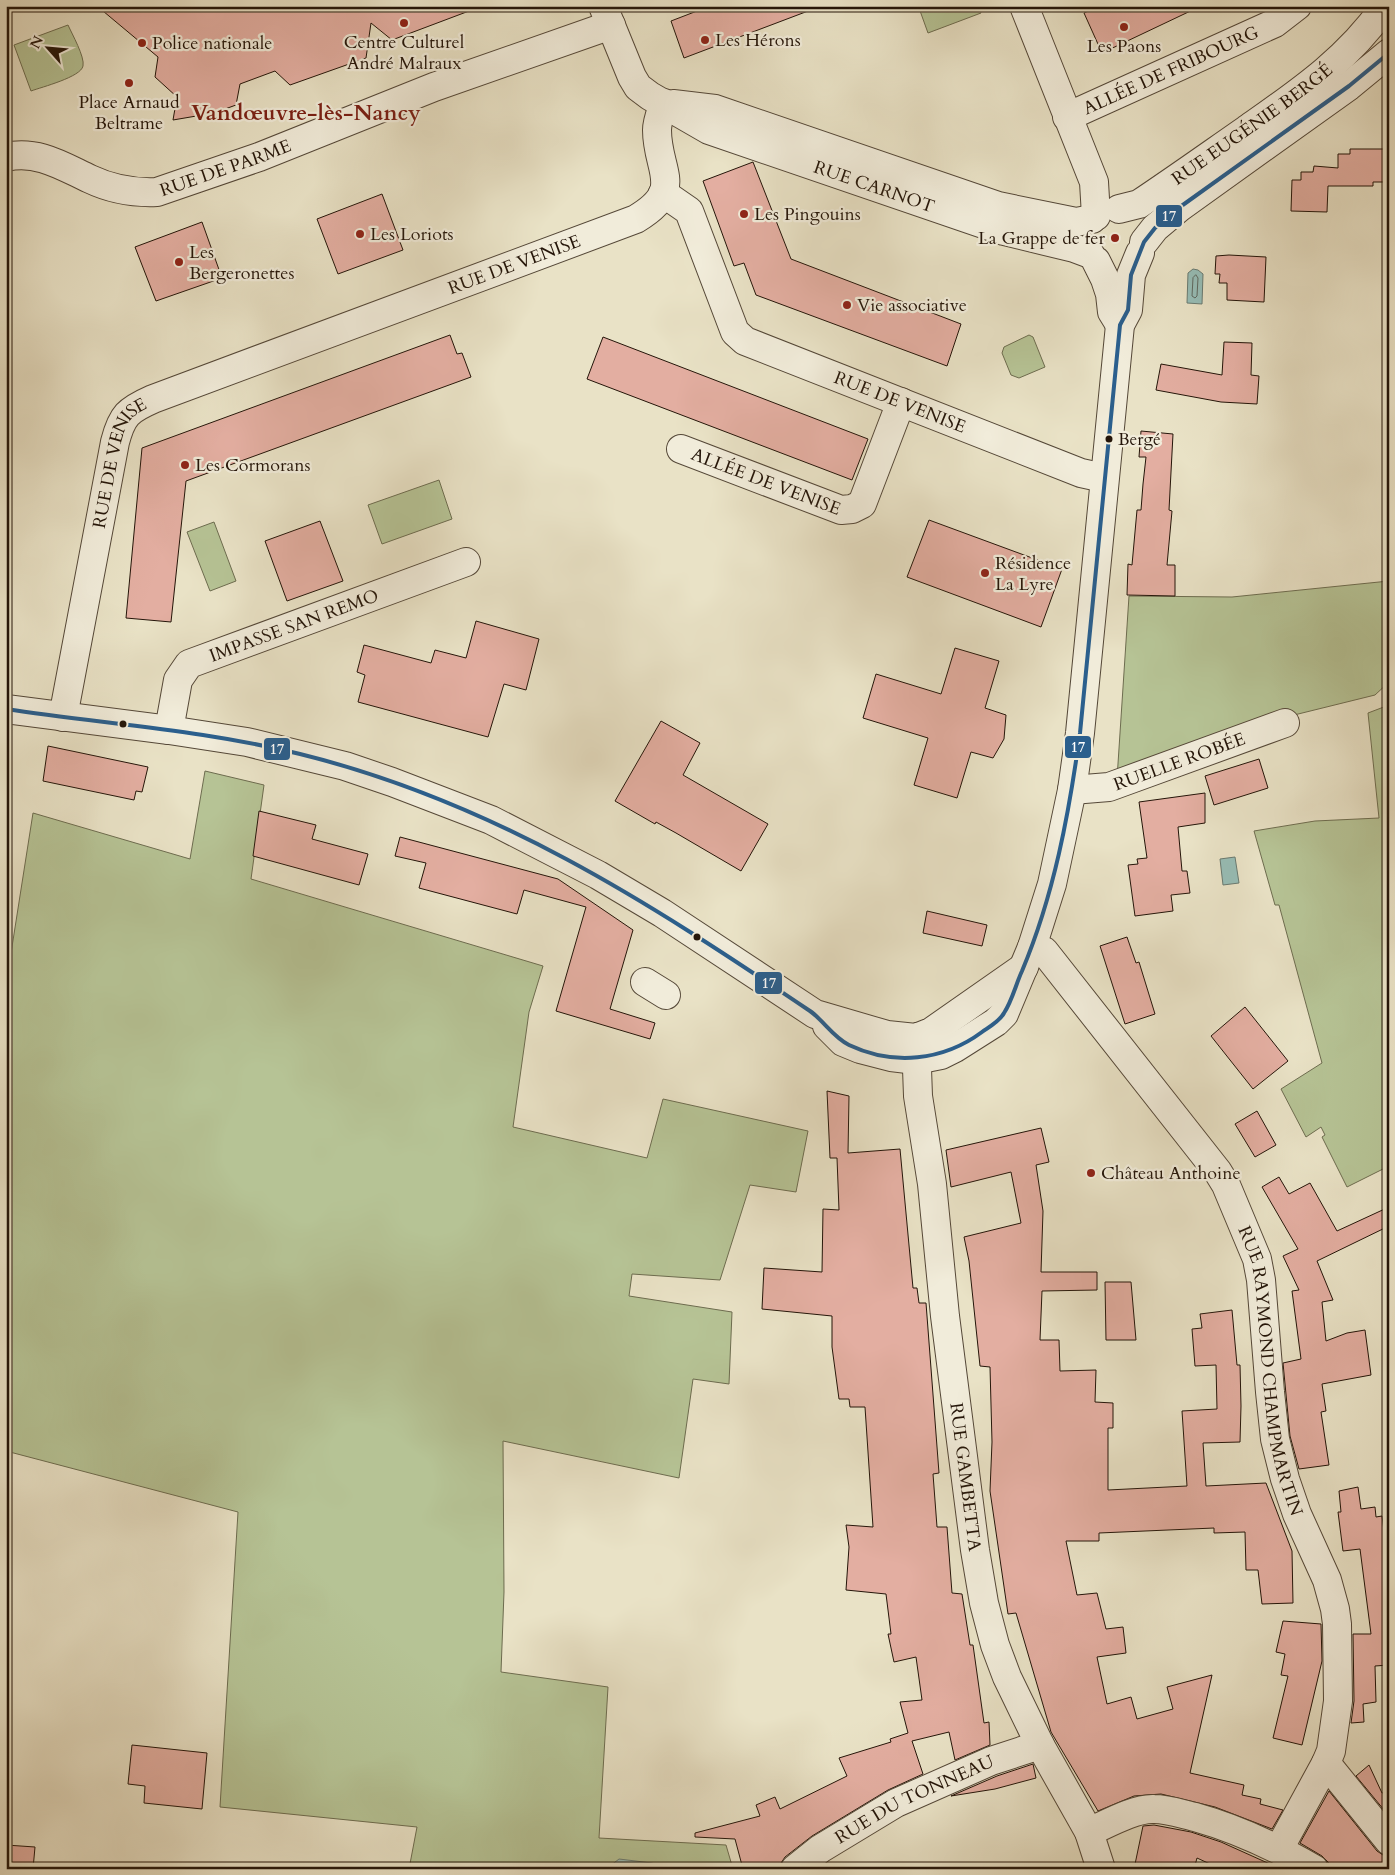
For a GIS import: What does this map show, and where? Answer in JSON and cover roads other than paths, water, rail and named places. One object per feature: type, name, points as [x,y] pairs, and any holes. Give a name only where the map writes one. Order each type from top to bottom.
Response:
[{"type":"street","name":"ALLÉE DE FRIBOURG","points":[[1024,6],[1094,182],[1102,215]]},
{"type":"street","name":"ALLÉE DE FRIBOURG","points":[[1067,117],[1275,23],[1297,6]]},
{"type":"street","name":"RUE CARNOT","points":[[607,16],[638,87],[709,130],[1004,231],[1074,248],[1093,258]]},
{"type":"street","name":"RUE DE PARME","points":[[6,156],[32,155],[48,159],[90,180],[121,190],[143,193],[158,192],[259,157],[607,16]]},
{"type":"street","name":"RUE EUGÉNIE BERGÉ","points":[[1102,215],[1139,204],[1305,88],[1383,21]]},
{"type":"street","name":"RUE EUGÉNIE BERGÉ","points":[[1028,957],[1052,884],[1072,790],[1080,733],[1120,325],[1128,310],[1131,275],[1142,248],[1155,228],[1180,207],[1349,86],[1389,54]]},
{"type":"street","name":"RUE CARNOT","points":[[664,104],[716,108],[998,206],[1076,222],[1102,215]]},
{"type":"street","points":[[663,193],[666,173],[660,153],[657,124],[664,104]]},
{"type":"street","name":"RUE DE VENISE","points":[[63,717],[115,442],[125,414],[135,407],[636,220],[653,208],[659,202],[663,193],[689,211],[735,332],[740,338],[1081,473],[1104,478]]},
{"type":"street","points":[[1130,213],[1138,220],[1143,231],[1142,248],[1134,261],[1125,266],[1115,268],[1105,266],[1093,258],[1086,245],[1087,227],[1102,215],[1130,213]]},
{"type":"street","name":"RUE EUGÉNIE BERGÉ","points":[[1093,258],[1105,279],[1110,294],[1112,312],[1120,325]]},
{"type":"street","name":"ALLÉE DE VENISE","points":[[681,449],[841,510],[852,509],[862,504],[901,402]]},
{"type":"street","name":"IMPASSE SAN REMO","points":[[169,730],[178,680],[189,664],[466,562]]},
{"type":"street","points":[[6,709],[247,742],[345,766],[440,799],[491,820],[598,874],[662,913],[815,1014],[843,1042],[878,1054],[902,1059],[1028,957]]},
{"type":"street","name":"RUELLE ROBÉE","points":[[1072,790],[1109,787],[1285,723]]},
{"type":"street","name":"RUE RAYMOND CHAMPMARTIN","points":[[1028,957],[1044,951],[1218,1172],[1226,1185],[1257,1259],[1261,1280],[1275,1439],[1285,1479],[1327,1580],[1337,1624],[1338,1701],[1332,1743],[1326,1763],[1279,1849]]},
{"type":"street","name":"RUE GAMBETTA","points":[[916,1049],[918,1096],[932,1184],[945,1316],[975,1550],[984,1603],[995,1645],[1007,1677],[1040,1745],[1089,1832],[1101,1869]]},
{"type":"street","name":"RUE DU TONNEAU","points":[[795,1869],[820,1849],[896,1802],[991,1761],[1040,1745]]},
{"type":"street","points":[[1326,1763],[1389,1841]]},
{"type":"street","points":[[1089,1832],[1140,1810],[1154,1809],[1214,1822],[1251,1835],[1314,1869]]},
{"type":"water","points":[[1193,269],[1203,274],[1202,304],[1187,303],[1188,273]]},
{"type":"water","points":[[1235,857],[1239,883],[1223,885],[1220,859]]},
{"type":"water","points":[[619,1859],[652,1863],[663,1869],[611,1869],[610,1866]]},
{"type":"place","name":"Centre Culturel André Malraux","points":[[404,23]]},
{"type":"place","name":"Les Paons","points":[[1124,27]]},
{"type":"place","name":"Les Hérons","points":[[705,40]]},
{"type":"place","name":"Police nationale","points":[[142,43]]},
{"type":"place","name":"Place Arnaud Beltrame","points":[[129,83]]},
{"type":"place","name":"Les Pingouins","points":[[744,214]]},
{"type":"place","name":"Les Loriots","points":[[360,234]]},
{"type":"place","name":"La Grappe de fer","points":[[1115,238]]},
{"type":"place","name":"Les Bergeronettes","points":[[179,262]]},
{"type":"place","name":"Vie associative","points":[[847,305]]},
{"type":"place","name":"Bergé","points":[[1109,439]]},
{"type":"place","name":"Les Cormorans","points":[[185,465]]},
{"type":"place","name":"Résidence La Lyre","points":[[985,573]]},
{"type":"place","name":"Château Anthoine","points":[[1091,1173]]},
{"type":"district","name":"Vandœuvre-lès-Nancy","points":[[306,112]]}]
